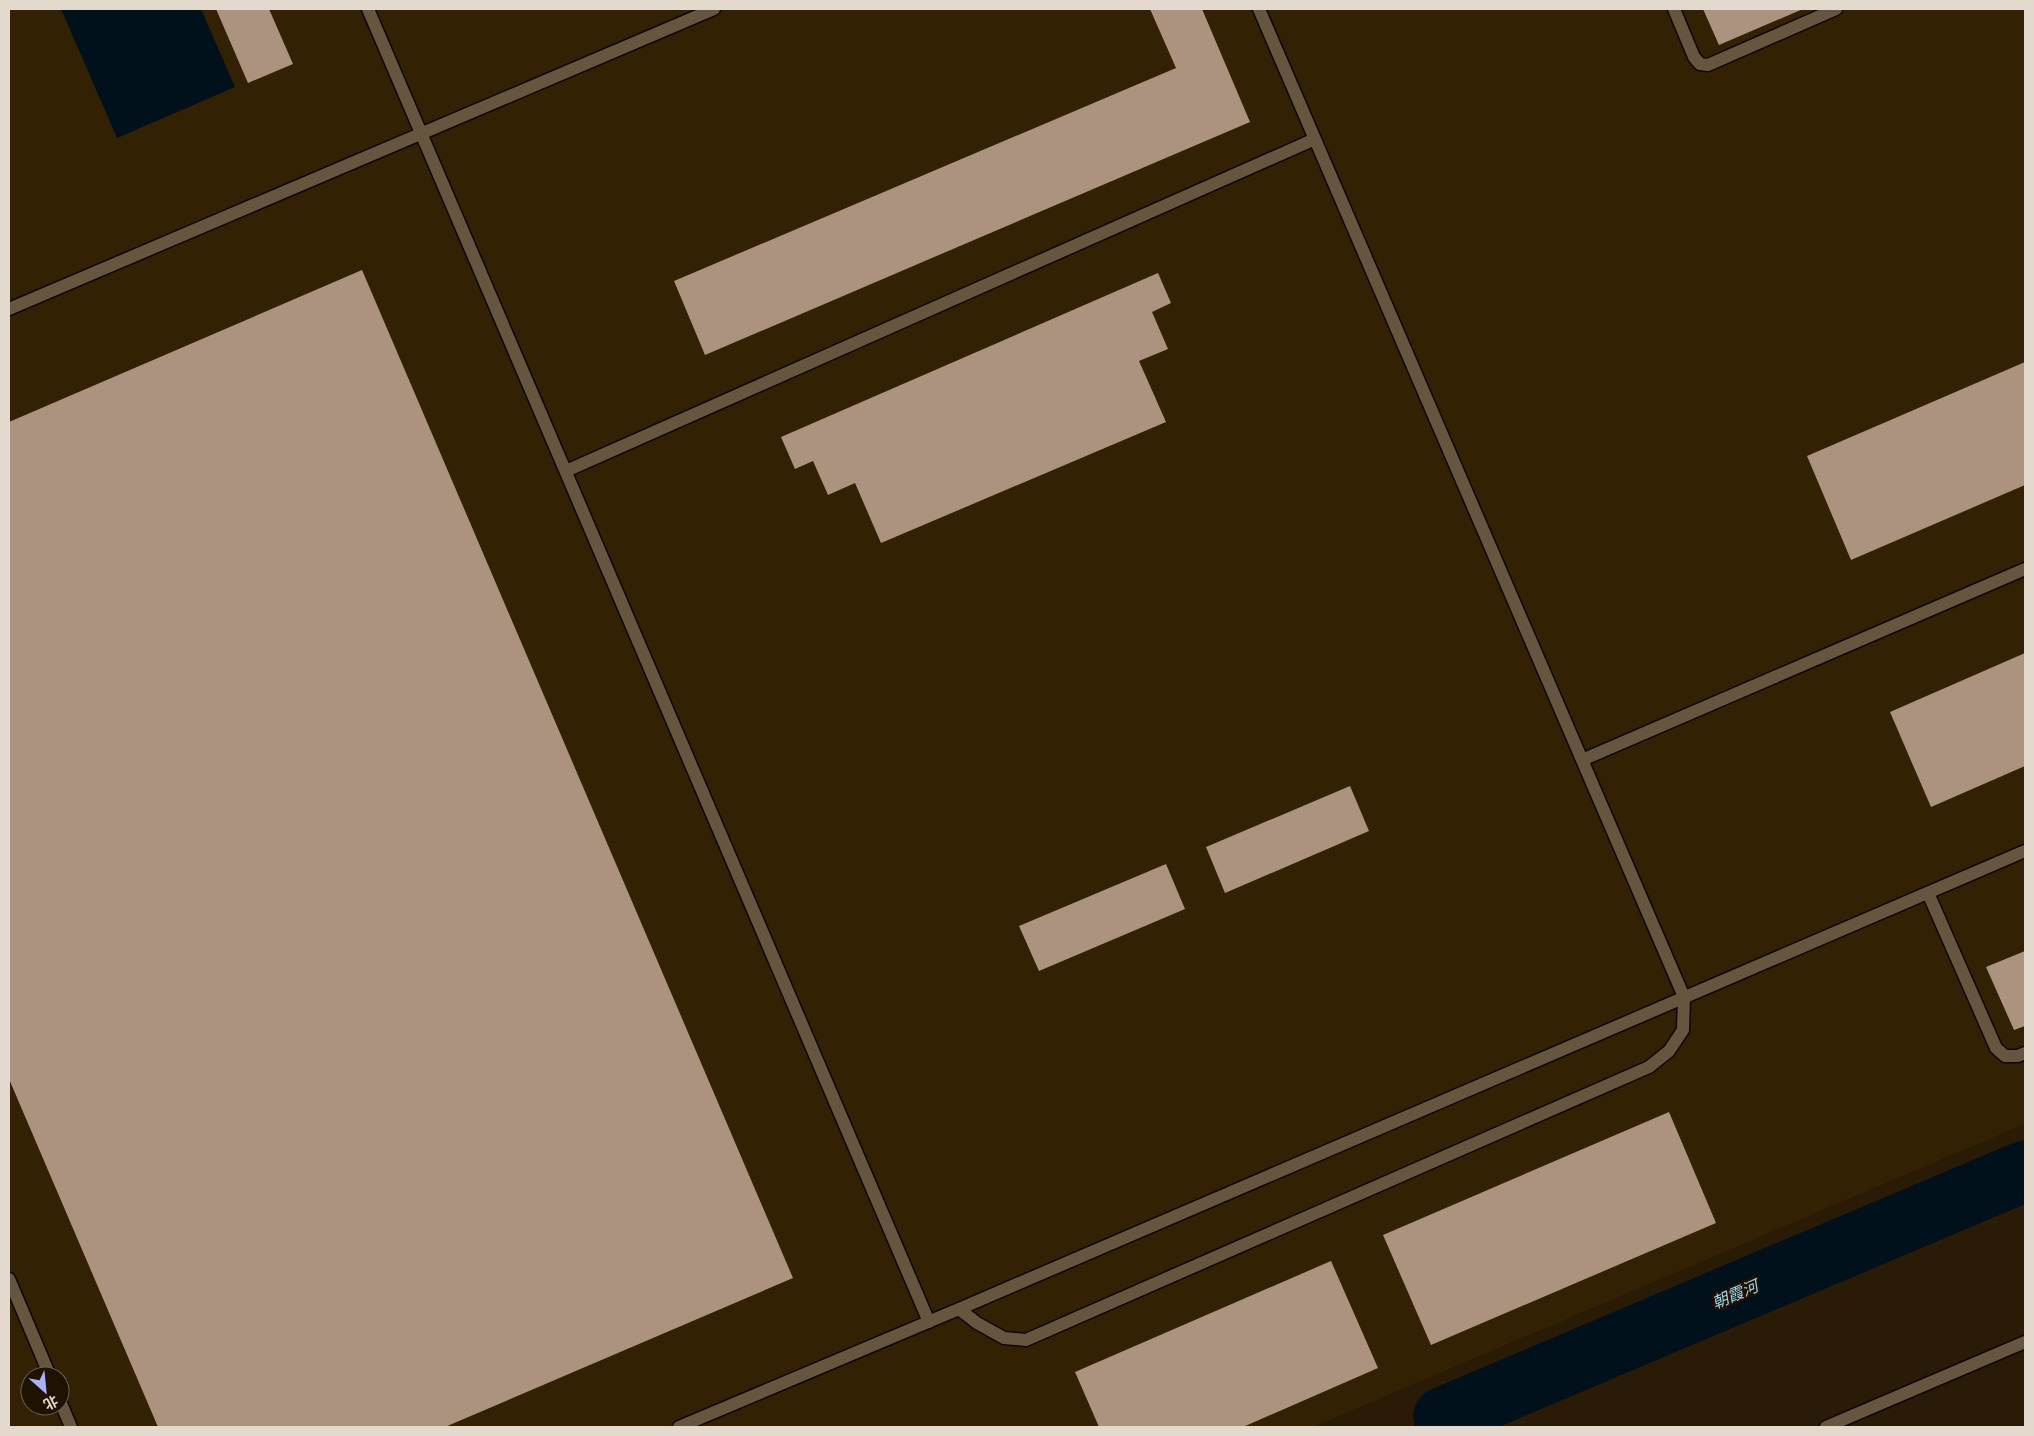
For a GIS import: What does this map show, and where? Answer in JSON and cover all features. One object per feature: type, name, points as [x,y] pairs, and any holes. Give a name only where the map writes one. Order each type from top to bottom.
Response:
[{"type":"lane","points":[[368,9],[929,1322]]},
{"type":"lane","points":[[9,309],[714,9]]},
{"type":"lane","points":[[959,1309],[977,1323],[1004,1338],[1026,1340],[1649,1067],[1669,1051],[1683,1030],[1684,997],[1259,9]]},
{"type":"lane","points":[[1674,9],[1694,57],[1700,64],[1708,65],[1836,9]]},
{"type":"lane","points":[[566,471],[1315,139]]},
{"type":"lane","points":[[1582,760],[2025,569]]},
{"type":"lane","points":[[679,1427],[929,1322],[2025,851]]},
{"type":"lane","points":[[1928,893],[1996,1048],[2005,1056],[2018,1056],[2025,1053]]},
{"type":"lane","points":[[9,1279],[46,1366]]},
{"type":"lane","points":[[1826,1427],[2025,1342]]},
{"type":"shaded area","points":[[9,9],[2025,9],[2025,1124],[1313,1427],[9,1427]]},
{"type":"water","points":[[61,9],[201,9],[235,87],[117,138]]},
{"type":"building","points":[[216,9],[269,9],[293,64],[248,83]]},
{"type":"building","points":[[1150,9],[1202,9],[1250,122],[705,355],[674,281],[1176,68]]},
{"type":"building","points":[[1703,9],[1803,9],[1719,45]]},
{"type":"building","points":[[362,270],[793,1278],[445,1427],[158,1427],[9,1079],[9,422]]},
{"type":"building","points":[[1158,273],[1171,303],[1152,312],[1168,349],[1139,361],[1166,422],[881,543],[855,483],[828,495],[813,461],[795,469],[781,437]]},
{"type":"building","points":[[2025,362],[2025,485],[1851,560],[1807,456]]},
{"type":"building","points":[[2025,653],[2025,766],[1931,807],[1890,712]]},
{"type":"building","points":[[1350,786],[1369,831],[1225,893],[1206,847]]},
{"type":"building","points":[[1166,864],[1185,909],[1039,971],[1019,926]]},
{"type":"building","points":[[2025,951],[2025,1026],[2014,1030],[1986,967]]},
{"type":"building","points":[[1669,1112],[1716,1223],[1431,1345],[1383,1235]]},
{"type":"building","points":[[1331,1261],[1378,1368],[1243,1427],[1099,1427],[1075,1372]]},
{"type":"waterway","name":"朝霞河","points":[[1444,1417],[2025,1171]]}]
